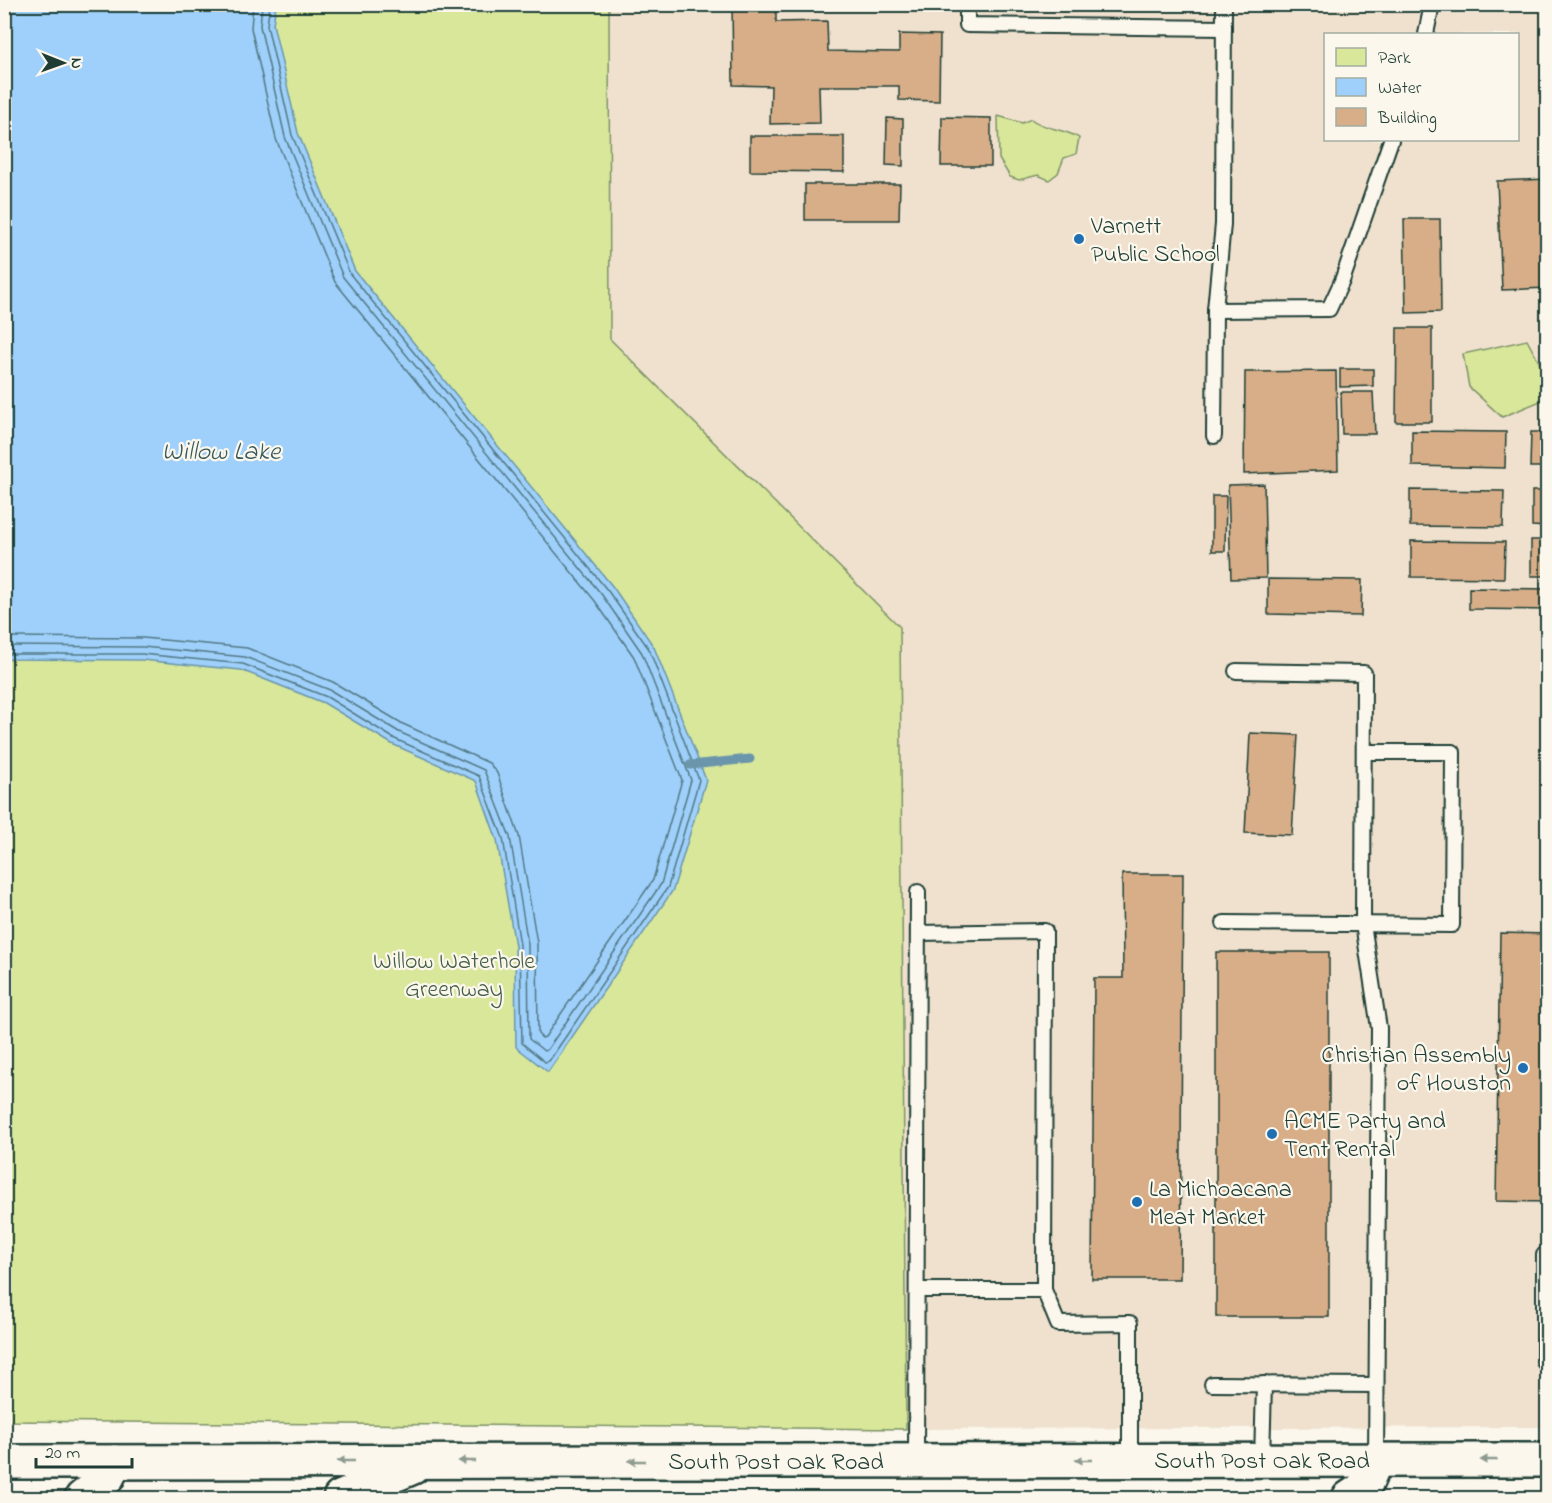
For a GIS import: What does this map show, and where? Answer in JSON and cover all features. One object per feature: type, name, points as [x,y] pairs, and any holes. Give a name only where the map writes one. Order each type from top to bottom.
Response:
[{"type":"highway","points":[[1349,1498],[1364,1488],[1376,1460]]},
{"type":"highway","name":"South Post Oak Road","points":[[4,1462],[1548,1460]]},
{"type":"highway","points":[[340,1498],[426,1461]]},
{"type":"highway","points":[[82,1498],[107,1478],[115,1462]]},
{"type":"lane","points":[[967,4],[967,25],[1224,28]]},
{"type":"lane","points":[[1214,436],[1215,310],[1223,224],[1224,4]]},
{"type":"lane","points":[[1426,33],[1431,4]]},
{"type":"lane","points":[[1215,310],[1329,309],[1342,281],[1391,141]]},
{"type":"lane","points":[[1236,671],[1364,674],[1363,924],[1379,1028],[1376,1460]]},
{"type":"lane","points":[[1224,923],[1452,925],[1453,752],[1364,752]]},
{"type":"lane","points":[[916,1461],[918,892]]},
{"type":"lane","points":[[918,933],[1045,931],[1044,1290],[1058,1324],[1130,1323],[1130,1460]]},
{"type":"lane","points":[[1548,1255],[1544,1255],[1544,1362],[1548,1362]]},
{"type":"lane","points":[[917,1290],[1044,1290]]},
{"type":"lane","points":[[1212,1384],[1376,1385]]},
{"type":"lane","points":[[1262,1460],[1264,1384]]},
{"type":"shaded area","points":[[609,5],[1547,5],[1547,1427],[906,1429],[900,627],[610,339]]},
{"type":"green space","name":"Willow Waterhole Greenway","points":[[5,5],[609,5],[610,339],[900,627],[906,1429],[5,1421]]},
{"type":"green space","points":[[998,116],[1022,123],[1031,119],[1036,123],[1067,132],[1079,138],[1076,154],[1064,158],[1058,173],[1049,180],[1038,175],[1019,180],[1010,177],[999,159]]},
{"type":"green space","points":[[1527,340],[1541,366],[1543,400],[1502,417],[1469,387],[1463,354]]},
{"type":"water","name":"Willow Lake","points":[[5,4],[276,5],[273,24],[298,133],[355,271],[613,587],[654,647],[706,780],[673,890],[548,1072],[516,1047],[515,946],[497,840],[476,781],[392,744],[324,703],[241,670],[142,660],[5,659]]},
{"type":"building","points":[[732,4],[776,4],[776,22],[827,21],[828,51],[899,52],[899,34],[940,35],[939,101],[899,100],[899,86],[819,86],[820,123],[770,124],[771,86],[733,85]]},
{"type":"building","points":[[942,117],[991,118],[991,166],[941,166]]},
{"type":"building","points":[[887,118],[903,119],[903,166],[886,165]]},
{"type":"building","points":[[750,136],[844,136],[844,172],[750,171]]},
{"type":"building","points":[[1548,179],[1548,288],[1502,290],[1497,181]]},
{"type":"building","points":[[805,184],[900,184],[899,220],[805,220]]},
{"type":"building","points":[[1404,219],[1440,219],[1441,312],[1406,313]]},
{"type":"building","points":[[1397,328],[1432,328],[1432,422],[1396,422]]},
{"type":"building","points":[[1340,369],[1373,369],[1373,386],[1340,387]]},
{"type":"building","points":[[1336,371],[1338,470],[1244,474],[1245,372]]},
{"type":"building","points":[[1341,392],[1373,392],[1375,434],[1342,434]]},
{"type":"building","points":[[1412,431],[1506,432],[1505,468],[1412,466]]},
{"type":"building","points":[[1531,432],[1548,432],[1548,467],[1530,467]]},
{"type":"building","points":[[1264,484],[1266,578],[1231,579],[1228,485]]},
{"type":"building","points":[[1410,490],[1504,491],[1503,527],[1410,526]]},
{"type":"building","points":[[1532,491],[1548,491],[1548,527],[1532,526]]},
{"type":"building","points":[[1212,496],[1226,496],[1225,551],[1212,551]]},
{"type":"building","points":[[1531,540],[1548,540],[1548,576],[1531,576]]},
{"type":"building","points":[[1411,541],[1505,542],[1504,578],[1411,577]]},
{"type":"building","points":[[1268,579],[1362,580],[1361,616],[1268,614]]},
{"type":"building","points":[[1469,588],[1548,589],[1548,610],[1469,609]]},
{"type":"building","points":[[1250,733],[1298,735],[1292,835],[1245,833]]},
{"type":"building","points":[[1122,874],[1183,874],[1180,1279],[1092,1279],[1094,978],[1123,978]]},
{"type":"building","name":"Christian Assembly of Houston","points":[[1500,933],[1548,934],[1548,1202],[1496,1201]]},
{"type":"building","name":"ACME Party and Tent Rental","points":[[1216,952],[1329,952],[1329,1317],[1216,1317]]},
{"type":"waterway","points":[[690,765],[750,759]]},
{"type":"place","name":"Varnett Public School","points":[[1079,239]]},
{"type":"place","name":"Christian Assembly of Houston","points":[[1523,1068]]},
{"type":"place","name":"ACME Party and Tent Rental","points":[[1272,1134]]},
{"type":"place","name":"La Michoacana Meat Market","points":[[1137,1202]]}]
